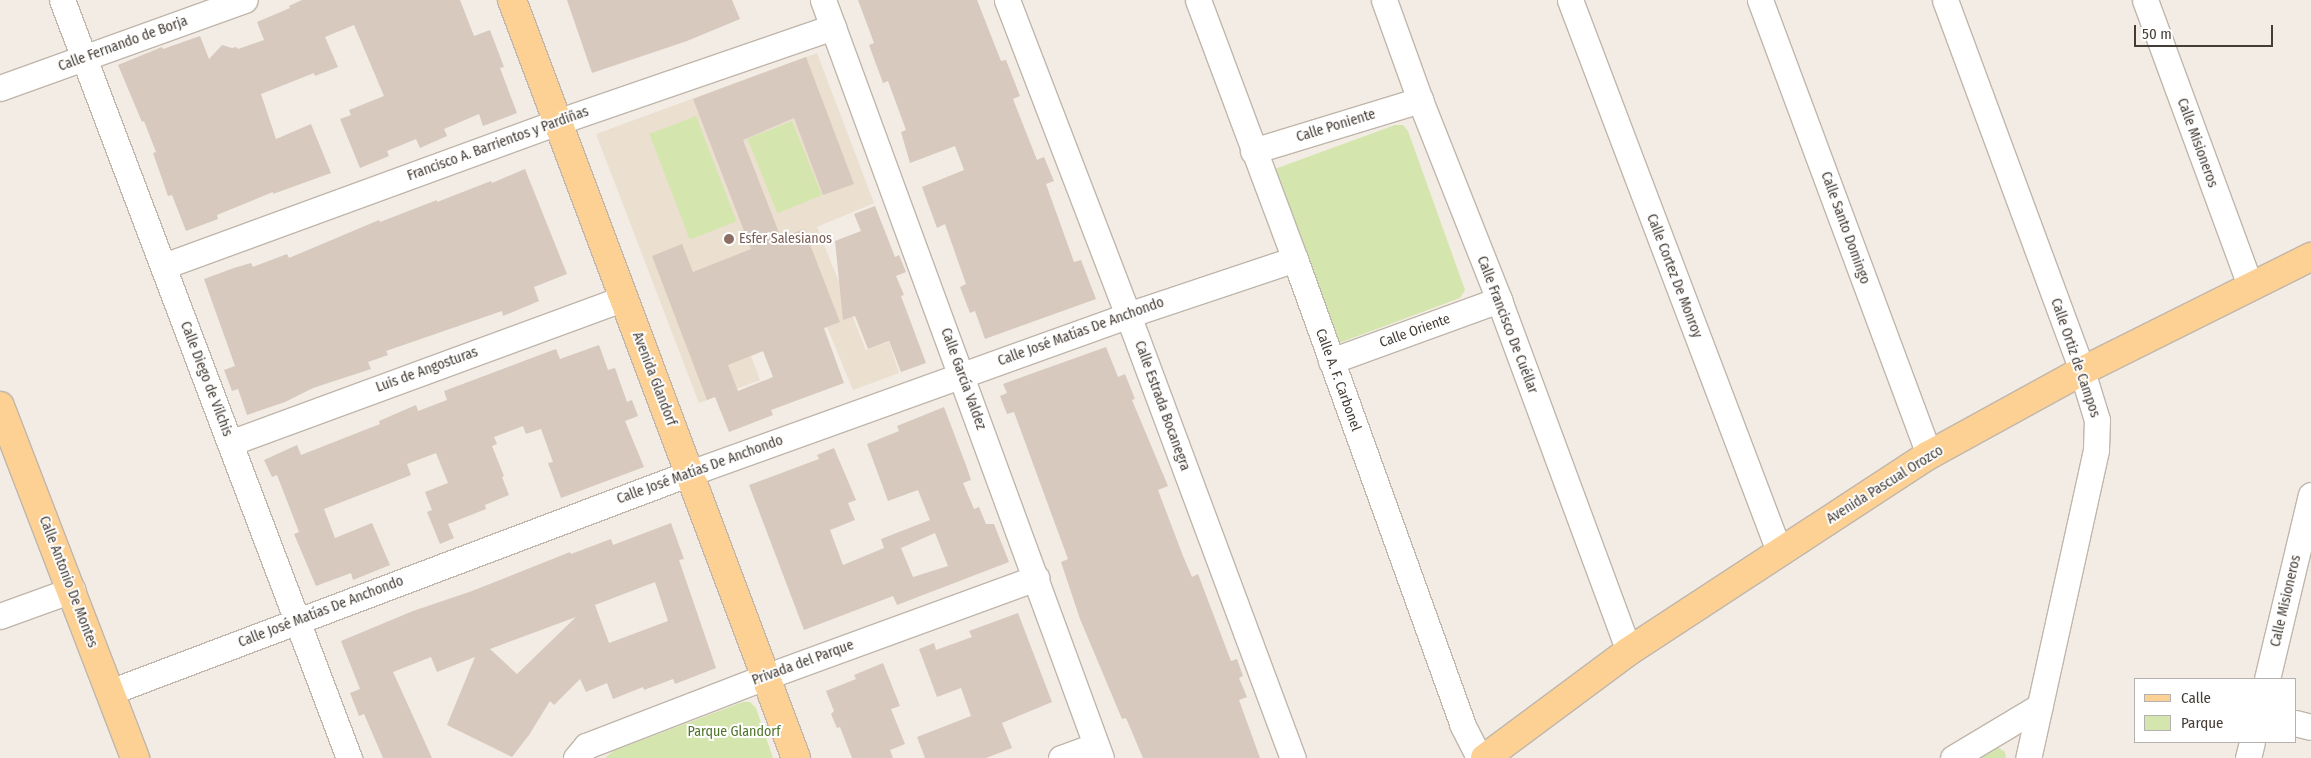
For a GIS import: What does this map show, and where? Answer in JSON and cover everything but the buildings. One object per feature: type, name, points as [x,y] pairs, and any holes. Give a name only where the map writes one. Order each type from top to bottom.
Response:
[{"type":"main road","name":"Avenida Glandorf","points":[[512,0],[796,758]]},
{"type":"main road","name":"Avenida Pascual Orozco","points":[[1485,758],[1629,651],[1778,552],[1929,456],[2082,370],[2311,257]]},
{"type":"main road","name":"Calle Antonio De Montes","points":[[0,406],[135,758]]},
{"type":"street","name":"Calle Diego de Vilchis","points":[[62,0],[349,758]]},
{"type":"street","name":"Calle Fernando de Borja","points":[[0,88],[245,0]]},
{"type":"street","name":"Calle García Valdez","points":[[823,0],[962,375],[1098,751]]},
{"type":"street","name":"Calle Estrada Bocanegra","points":[[1007,0],[1128,315],[1293,758]]},
{"type":"street","name":"Calle A. F. Carbonel","points":[[1198,0],[1295,260],[1462,724],[1479,758]]},
{"type":"street","name":"Calle Francisco De Cuéllar","points":[[1384,0],[1420,100],[1498,300],[1629,651]]},
{"type":"street","name":"Calle Cortez De Monroy","points":[[1570,0],[1778,552]]},
{"type":"street","name":"Calle Santo Domingo","points":[[1760,0],[1929,456]]},
{"type":"street","name":"Calle Ortiz de Campos","points":[[1945,0],[2082,370],[2096,414],[2097,443],[2028,758]]},
{"type":"street","name":"Calle Misioneros","points":[[2144,0],[2250,286]]},
{"type":"street","name":"Francisco A. Barrientos y Pardiñas","points":[[164,266],[558,122],[833,27]]},
{"type":"street","name":"Calle Poniente","points":[[1253,151],[1420,100]]},
{"type":"street","name":"Calle José Matías De Anchondo","points":[[110,692],[690,473],[1128,315],[1295,260]]},
{"type":"street","name":"Luis de Angosturas","points":[[230,443],[624,298]]},
{"type":"street","name":"Calle Oriente","points":[[1331,361],[1498,300]]},
{"type":"street","name":"Calle Misioneros","points":[[2267,678],[2301,580],[2311,494]]},
{"type":"street","name":"Privada del Parque","points":[[576,758],[586,746],[765,677],[1036,578]]},
{"type":"street","points":[[0,616],[72,590]]},
{"type":"street","points":[[1952,758],[2040,706]]},
{"type":"street","points":[[2296,723],[2311,727]]},
{"type":"street","points":[[2248,758],[2252,743]]},
{"type":"street","points":[[1061,758],[1098,751]]},
{"type":"shaded area","name":"Esfer Salesianos","points":[[817,53],[874,203],[817,227],[866,350],[889,342],[899,373],[853,390],[827,327],[751,356],[760,380],[699,403],[596,134]]},
{"type":"green space","points":[[696,116],[736,221],[690,239],[649,134]]},
{"type":"green space","points":[[792,121],[822,195],[777,213],[747,139]]},
{"type":"green space","points":[[1395,125],[1403,125],[1408,131],[1465,290],[1460,298],[1339,343],[1332,342],[1269,171]]},
{"type":"green space","name":"Parque Glandorf","points":[[743,702],[750,702],[756,708],[773,758],[605,758],[613,751]]},
{"type":"green space","points":[[1998,747],[2005,752],[2006,758],[1977,758]]},
{"type":"place","name":"Esfer Salesianos","points":[[729,239]]}]
